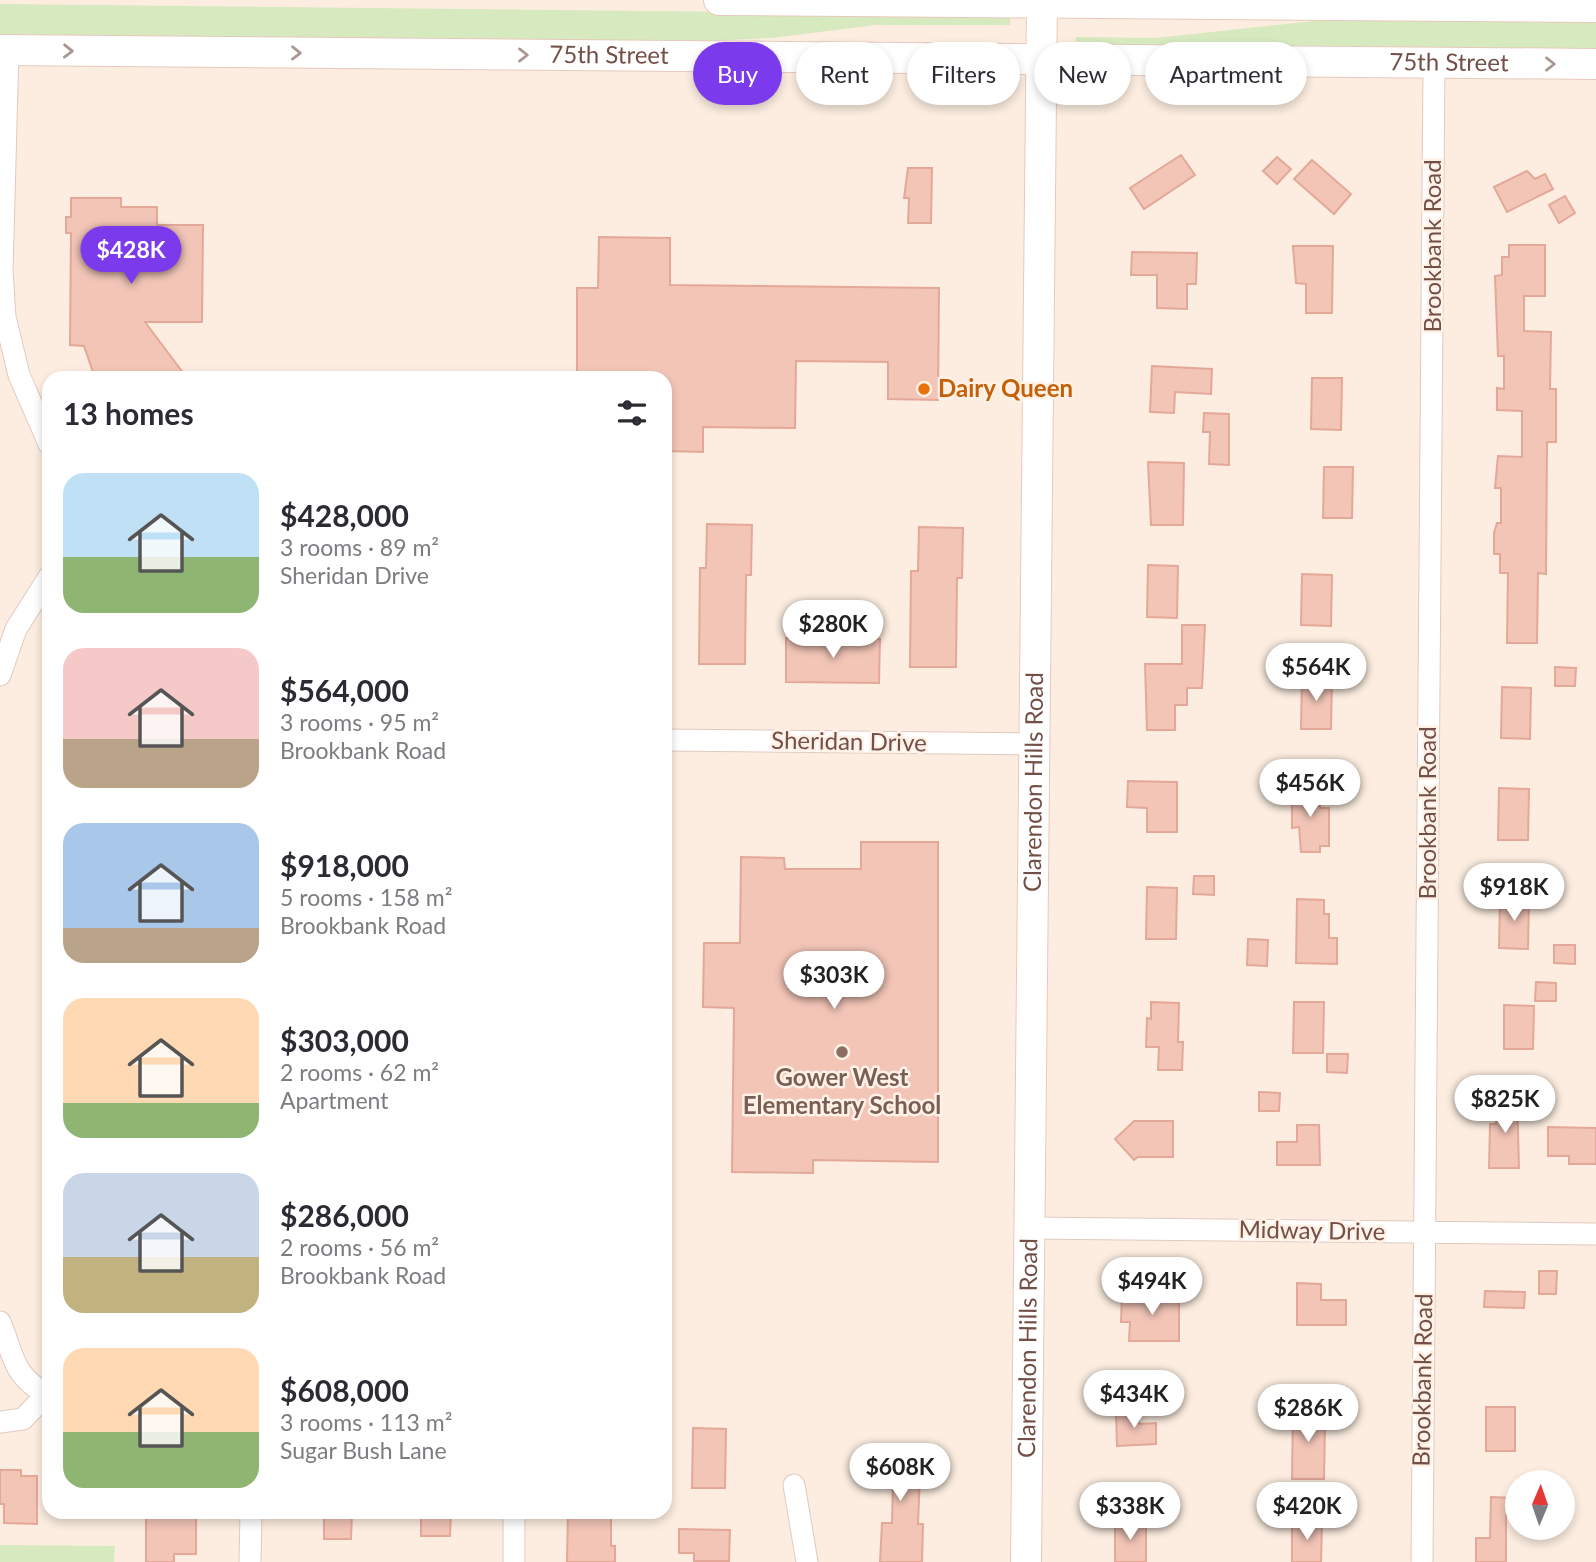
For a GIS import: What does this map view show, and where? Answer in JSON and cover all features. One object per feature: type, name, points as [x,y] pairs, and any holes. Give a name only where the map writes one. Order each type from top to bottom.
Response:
[{"type":"main road","points":[[719,0],[1596,8]]},
{"type":"main road","name":"Clarendon Hills Road","points":[[1041,42],[1042,1]]},
{"type":"main road","name":"75th Street","points":[[4,50],[1034,60]]},
{"type":"main road","name":"75th Street","points":[[1131,61],[1596,65]]},
{"type":"main road","name":"Clarendon Hills Road","points":[[1026,1562],[1041,105]]},
{"type":"street","points":[[4,50],[2,271],[5,317],[19,375],[42,428]]},
{"type":"street","name":"Brookbank Road","points":[[1422,1562],[1434,63]]},
{"type":"street","points":[[0,675],[16,629],[42,588]]},
{"type":"street","name":"Sheridan Drive","points":[[672,740],[1034,744]]},
{"type":"street","name":"Midway Drive","points":[[1028,1228],[1596,1234]]},
{"type":"street","points":[[0,1322],[5,1365],[42,1391]]},
{"type":"street","points":[[0,1422],[23,1419],[42,1402]]},
{"type":"street","points":[[794,1485],[807,1562]]},
{"type":"street","points":[[250,1562],[251,1519]]},
{"type":"street","points":[[514,1519],[514,1562]]},
{"type":"green space","points":[[0,4],[1010,15],[1010,25],[875,25],[772,38],[679,42],[0,39]]},
{"type":"green space","points":[[1362,16],[1596,19],[1596,54],[1307,50],[1307,42],[1145,42],[1145,48],[1131,48],[1131,42],[1076,42],[1076,37],[1155,38]]},
{"type":"green space","points":[[0,1545],[115,1546],[114,1562],[0,1562]]},
{"type":"building","points":[[1181,155],[1195,175],[1144,209],[1130,188]]},
{"type":"building","points":[[1277,157],[1291,169],[1277,184],[1263,171]]},
{"type":"building","points":[[1312,160],[1351,194],[1334,214],[1294,179]]},
{"type":"building","points":[[908,168],[932,168],[931,223],[908,223],[909,198],[904,198]]},
{"type":"building","points":[[1527,171],[1535,179],[1545,174],[1553,189],[1507,212],[1494,187]]},
{"type":"building","points":[[1565,196],[1575,213],[1559,223],[1549,205]]},
{"type":"building","points":[[71,198],[121,198],[121,207],[157,207],[157,225],[203,225],[202,322],[145,322],[182,371],[93,371],[84,346],[70,345],[71,233],[66,233],[66,217],[71,217]]},
{"type":"building","points":[[599,237],[670,238],[670,285],[939,288],[938,400],[888,399],[888,362],[796,361],[795,428],[703,427],[703,452],[672,451],[672,371],[577,371],[577,288],[598,288]]},
{"type":"building","points":[[1509,245],[1545,245],[1545,296],[1524,296],[1524,331],[1551,332],[1550,389],[1556,389],[1556,442],[1547,442],[1546,574],[1538,573],[1537,643],[1507,643],[1508,573],[1500,573],[1500,554],[1494,554],[1494,533],[1497,523],[1501,523],[1501,488],[1495,488],[1498,456],[1522,457],[1522,411],[1497,410],[1497,388],[1504,389],[1504,356],[1498,356],[1495,276],[1502,275],[1502,257],[1509,257]]},
{"type":"building","points":[[1293,246],[1333,246],[1332,313],[1306,313],[1306,284],[1296,283]]},
{"type":"building","points":[[1132,252],[1197,253],[1196,284],[1187,284],[1187,309],[1157,308],[1157,275],[1131,275]]},
{"type":"building","points":[[1152,366],[1212,369],[1211,394],[1175,392],[1174,413],[1150,412]]},
{"type":"building","points":[[1312,378],[1342,378],[1341,430],[1311,429]]},
{"type":"building","points":[[1204,413],[1229,414],[1229,465],[1209,464],[1210,432],[1203,432]]},
{"type":"building","points":[[1148,462],[1184,463],[1183,525],[1151,525]]},
{"type":"building","points":[[1324,467],[1353,467],[1352,518],[1323,518]]},
{"type":"building","points":[[707,524],[752,525],[751,575],[746,575],[745,664],[699,664],[700,568],[706,568]]},
{"type":"building","points":[[919,527],[963,528],[962,578],[957,578],[956,667],[910,667],[911,571],[918,571]]},
{"type":"building","points":[[1148,565],[1178,566],[1177,618],[1147,617]]},
{"type":"building","points":[[1302,574],[1332,575],[1331,626],[1301,625]]},
{"type":"building","points":[[1182,625],[1205,625],[1202,688],[1187,688],[1187,705],[1175,705],[1175,730],[1147,730],[1145,664],[1182,664]]},
{"type":"building","points":[[786,638],[880,639],[879,683],[786,682]]},
{"type":"building","points":[[1555,667],[1576,668],[1575,686],[1555,686]]},
{"type":"building","points":[[1302,677],[1332,678],[1331,729],[1301,729]]},
{"type":"building","points":[[1502,687],[1531,688],[1530,739],[1501,738]]},
{"type":"building","points":[[1128,781],[1177,782],[1177,832],[1147,832],[1147,808],[1127,807]]},
{"type":"building","points":[[1292,786],[1320,787],[1320,808],[1329,808],[1329,846],[1320,846],[1320,852],[1301,852],[1299,827],[1292,828]]},
{"type":"building","points":[[1499,788],[1529,789],[1528,840],[1498,840]]},
{"type":"building","name":"Gower West Elementary School","points":[[861,842],[938,842],[938,1162],[813,1160],[813,1173],[732,1172],[734,1008],[703,1007],[704,943],[740,943],[741,857],[784,858],[785,869],[861,869]]},
{"type":"building","points":[[1194,876],[1214,876],[1214,895],[1193,894]]},
{"type":"building","points":[[1147,887],[1177,888],[1176,939],[1146,939]]},
{"type":"building","points":[[1500,897],[1529,897],[1528,949],[1499,948]]},
{"type":"building","points":[[1297,899],[1324,900],[1324,914],[1329,914],[1329,938],[1337,938],[1337,964],[1296,963]]},
{"type":"building","points":[[1248,939],[1268,940],[1267,966],[1247,965]]},
{"type":"building","points":[[1554,945],[1575,945],[1575,964],[1554,963]]},
{"type":"building","points":[[1536,982],[1556,983],[1556,1001],[1535,1001]]},
{"type":"building","points":[[1151,1002],[1179,1003],[1178,1042],[1183,1042],[1182,1070],[1158,1070],[1159,1047],[1146,1047],[1147,1018],[1151,1019]]},
{"type":"building","points":[[1294,1002],[1324,1002],[1323,1053],[1293,1053]]},
{"type":"building","points":[[1504,1005],[1534,1006],[1533,1049],[1504,1049]]},
{"type":"building","points":[[1327,1054],[1348,1054],[1347,1073],[1327,1072]]},
{"type":"building","points":[[1259,1092],[1280,1093],[1279,1111],[1259,1111]]},
{"type":"building","points":[[1497,1096],[1517,1096],[1519,1168],[1489,1168],[1490,1124],[1496,1124]]},
{"type":"building","points":[[1134,1121],[1173,1121],[1173,1157],[1138,1157],[1134,1160],[1115,1139]]},
{"type":"building","points":[[1297,1125],[1319,1125],[1320,1165],[1277,1165],[1277,1142],[1297,1142]]},
{"type":"building","points":[[1548,1127],[1596,1128],[1596,1164],[1569,1164],[1569,1156],[1548,1156]]},
{"type":"building","points":[[1539,1271],[1557,1271],[1556,1294],[1539,1294]]},
{"type":"building","points":[[1297,1283],[1321,1284],[1321,1300],[1346,1300],[1346,1325],[1297,1325]]},
{"type":"building","points":[[1485,1291],[1525,1292],[1524,1308],[1484,1307]]},
{"type":"building","points":[[1122,1295],[1179,1295],[1179,1341],[1129,1341],[1130,1322],[1121,1322]]},
{"type":"building","points":[[1293,1407],[1321,1407],[1321,1425],[1325,1425],[1324,1479],[1292,1479]]},
{"type":"building","points":[[1486,1407],[1515,1407],[1515,1451],[1486,1451]]},
{"type":"building","points":[[1139,1411],[1139,1424],[1156,1423],[1156,1444],[1117,1446],[1116,1412]]},
{"type":"building","points":[[693,1428],[726,1429],[725,1488],[692,1488]]},
{"type":"building","points":[[866,1449],[921,1450],[918,1524],[923,1524],[922,1562],[880,1562],[882,1523],[892,1523],[893,1484],[874,1483],[875,1472],[865,1472]]},
{"type":"building","points":[[0,1470],[21,1470],[21,1476],[37,1476],[37,1524],[4,1523],[4,1504],[0,1504]]},
{"type":"building","points":[[1491,1497],[1505,1498],[1506,1562],[1476,1562],[1476,1538],[1490,1538]]},
{"type":"building","points":[[146,1519],[196,1519],[196,1554],[174,1554],[174,1562],[146,1562]]},
{"type":"building","points":[[324,1519],[352,1519],[351,1539],[324,1539]]},
{"type":"building","points":[[421,1519],[451,1519],[450,1536],[421,1536]]},
{"type":"building","points":[[568,1519],[611,1519],[611,1546],[615,1546],[615,1562],[567,1562]]},
{"type":"building","points":[[1115,1522],[1146,1523],[1146,1562],[1115,1562]]},
{"type":"building","points":[[1292,1523],[1322,1523],[1321,1562],[1292,1562]]},
{"type":"building","points":[[679,1529],[730,1530],[729,1561],[694,1561],[694,1553],[679,1553]]},
{"type":"place","name":"Dairy Queen","points":[[924,389]]},
{"type":"place","name":"Gower West Elementary School","points":[[842,1052]]}]
